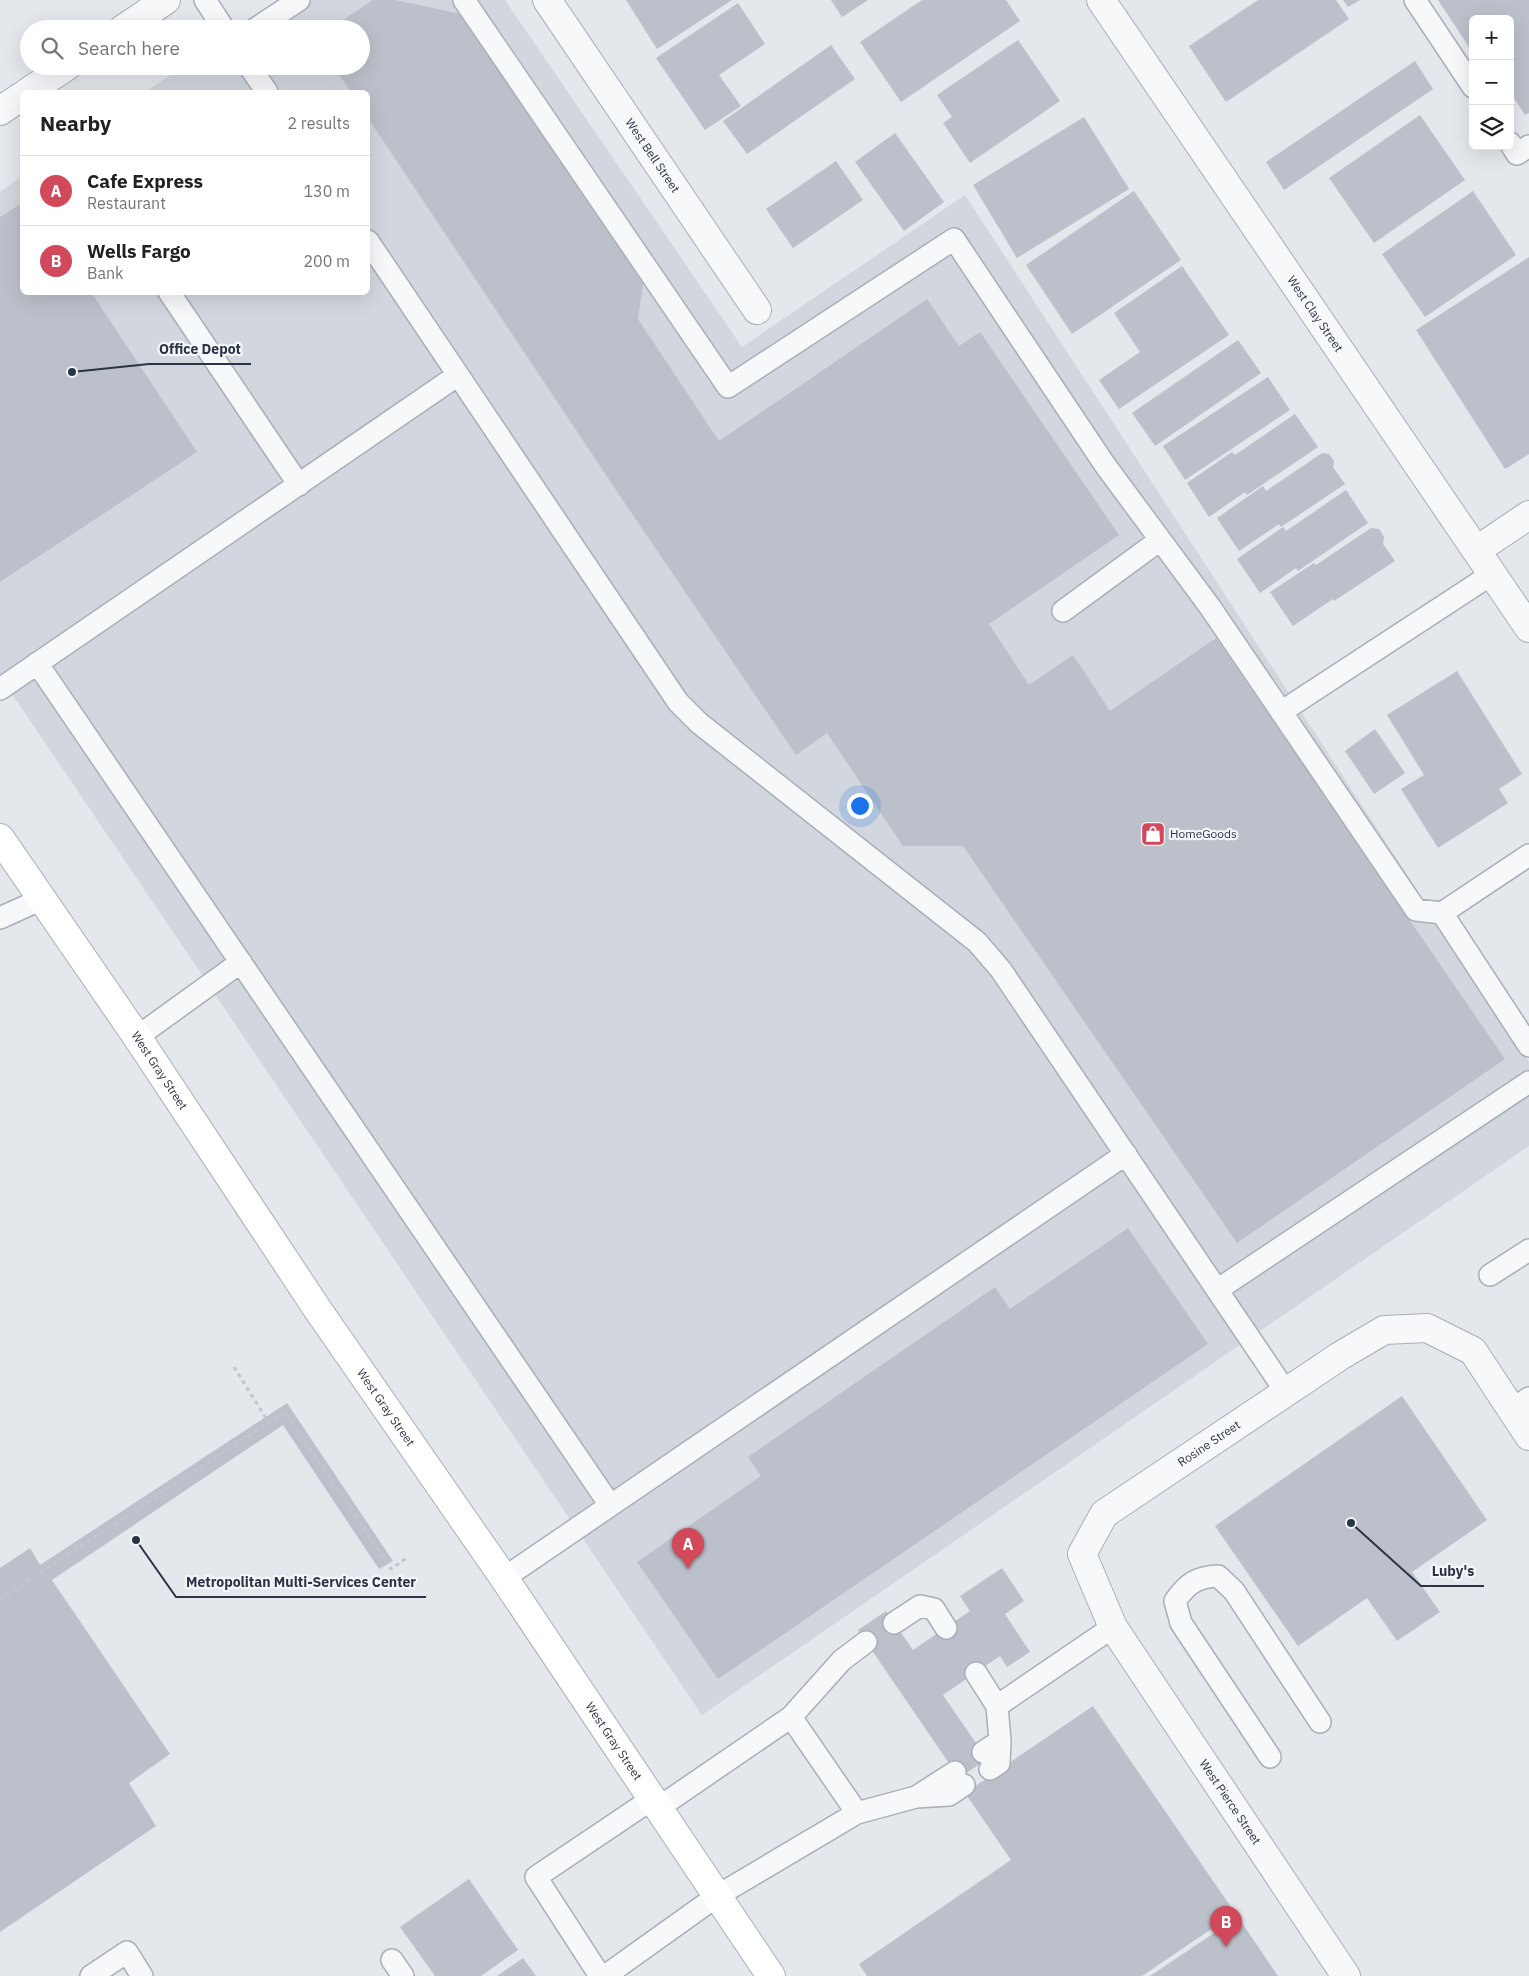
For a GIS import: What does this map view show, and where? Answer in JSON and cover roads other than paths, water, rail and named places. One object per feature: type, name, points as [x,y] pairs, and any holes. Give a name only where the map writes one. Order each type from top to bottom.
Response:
[{"type":"main road","name":"West Gray Street","points":[[0,838],[137,1037],[318,1310],[504,1578],[770,1976]]},
{"type":"street","points":[[136,20],[166,0]]},
{"type":"street","name":"West Bell Street","points":[[547,0],[757,310]]},
{"type":"street","name":"West Clay Street","points":[[1101,0],[1529,628]]},
{"type":"street","points":[[34,90],[55,75]]},
{"type":"street","points":[[0,111],[20,99]]},
{"type":"street","points":[[1476,550],[1529,515]]},
{"type":"street","name":"Rosine Street","points":[[1114,1627],[1082,1554],[1104,1514],[1340,1356],[1384,1330],[1428,1328],[1473,1351],[1520,1404]]},
{"type":"street","points":[[1520,1404],[1529,1436]]},
{"type":"street","name":"West Pierce Street","points":[[1114,1627],[1346,1976]]},
{"type":"lane","points":[[205,0],[218,20]]},
{"type":"lane","points":[[269,20],[300,0]]},
{"type":"lane","points":[[464,0],[728,386],[954,238],[1105,465],[1210,607],[1416,910],[1442,913],[1528,858]]},
{"type":"lane","points":[[1415,0],[1469,81]]},
{"type":"lane","points":[[256,75],[266,90]]},
{"type":"lane","points":[[1514,149],[1517,154],[1529,146]]},
{"type":"lane","points":[[370,244],[678,702],[699,723],[977,942],[1000,970],[1286,1392]]},
{"type":"lane","points":[[171,295],[299,484]]},
{"type":"lane","points":[[0,689],[458,375]]},
{"type":"lane","points":[[1063,610],[1160,540]]},
{"type":"lane","points":[[1281,712],[1492,574]]},
{"type":"lane","points":[[37,663],[610,1505]]},
{"type":"lane","points":[[0,918],[42,899]]},
{"type":"lane","points":[[1442,913],[1529,1046]]},
{"type":"lane","points":[[137,1037],[241,962]]},
{"type":"lane","points":[[1217,1290],[1529,1082]]},
{"type":"lane","points":[[504,1578],[1126,1154]]},
{"type":"lane","points":[[1490,1275],[1529,1250]]},
{"type":"lane","points":[[1270,1756],[1181,1623],[1174,1601],[1186,1587],[1204,1577],[1218,1576],[1234,1591],[1320,1722]]},
{"type":"lane","points":[[894,1623],[920,1606],[934,1609],[946,1628]]},
{"type":"lane","points":[[997,1706],[1114,1627]]},
{"type":"lane","points":[[600,1976],[536,1877],[791,1717],[842,1660],[866,1642]]},
{"type":"lane","points":[[976,1673],[997,1706],[991,1754]]},
{"type":"lane","points":[[791,1717],[857,1813]]},
{"type":"lane","points":[[605,1976],[717,1896],[857,1813],[916,1797],[959,1778]]},
{"type":"lane","points":[[91,1976],[126,1952],[142,1976]]},
{"type":"place","name":"Office Depot","points":[[72,372]]},
{"type":"place","name":"HomeGoods","points":[[1153,834]]},
{"type":"place","name":"Luby's","points":[[1351,1523]]},
{"type":"place","name":"Metropolitan Multi-Services Center","points":[[136,1540]]},
{"type":"place","name":"Cafe Express","points":[[688,1569]]},
{"type":"place","name":"Wells Fargo","points":[[1226,1947]]}]
